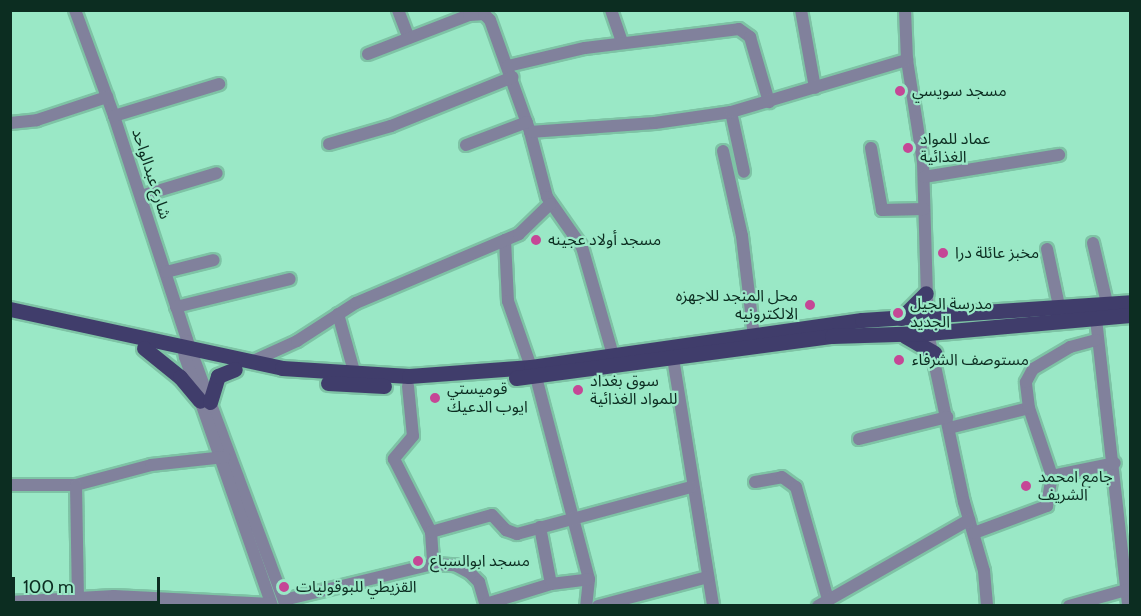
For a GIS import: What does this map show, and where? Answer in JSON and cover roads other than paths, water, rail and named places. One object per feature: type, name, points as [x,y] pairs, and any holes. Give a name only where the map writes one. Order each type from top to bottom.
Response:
[{"type":"main road","points":[[901,318],[926,293]]},
{"type":"main road","points":[[10,309],[189,351],[302,372],[409,376],[533,372],[613,355],[901,318],[1131,302]]},
{"type":"main road","points":[[10,317],[144,348],[189,351],[235,369],[341,384],[408,386],[673,358],[832,336],[928,333],[1131,315]]},
{"type":"main road","points":[[899,334],[934,353]]},
{"type":"main road","points":[[144,348],[205,401],[218,376],[235,369]]},
{"type":"street","name":"شارع عبدالواحد","points":[[75,10],[141,196],[224,457]]},
{"type":"street","points":[[398,10],[410,38]]},
{"type":"street","points":[[611,10],[621,42]]},
{"type":"street","points":[[801,10],[815,88]]},
{"type":"street","points":[[905,10],[907,60],[924,177],[928,333],[969,520],[974,533],[987,606]]},
{"type":"street","points":[[368,54],[468,13],[486,12],[493,24],[529,127],[550,204],[569,223],[582,247],[613,355]]},
{"type":"street","points":[[328,144],[391,126],[510,71],[621,42],[744,31],[760,65],[769,102]]},
{"type":"street","points":[[466,145],[529,127],[655,123],[731,112],[907,60]]},
{"type":"street","points":[[114,116],[219,84]]},
{"type":"street","points":[[11,123],[37,120],[107,97]]},
{"type":"street","points":[[731,112],[744,172]]},
{"type":"street","points":[[871,148],[882,210],[924,209]]},
{"type":"street","points":[[723,152],[742,237],[754,336]]},
{"type":"street","points":[[924,177],[1059,155]]},
{"type":"street","points":[[141,196],[217,173]]},
{"type":"street","points":[[251,362],[297,341],[338,314],[467,253],[505,240],[532,225],[550,204]]},
{"type":"street","points":[[505,240],[508,301],[533,372],[575,519],[589,579],[586,606]]},
{"type":"street","points":[[1093,243],[1107,303]]},
{"type":"street","points":[[1047,249],[1059,306]]},
{"type":"street","points":[[166,272],[214,260]]},
{"type":"street","points":[[176,307],[290,279]]},
{"type":"street","points":[[338,314],[355,375]]},
{"type":"street","points":[[1096,319],[1096,340],[1115,463],[1129,590],[1128,606]]},
{"type":"street","points":[[974,533],[1047,506],[1052,477],[1029,408],[1026,382],[1033,369],[1070,347],[1096,340]]},
{"type":"street","points":[[673,358],[691,487],[713,606]]},
{"type":"street","points":[[408,386],[413,436],[397,454],[395,464],[430,532],[433,564]]},
{"type":"street","points":[[859,439],[1029,408]]},
{"type":"street","points":[[224,457],[285,603],[433,564],[455,565],[470,573],[479,582],[486,605],[551,584],[589,579]]},
{"type":"street","points":[[10,485],[76,485],[151,465],[224,457]]},
{"type":"street","points":[[10,602],[55,597],[78,600],[272,605],[224,457]]},
{"type":"street","points":[[1052,477],[1115,463]]},
{"type":"street","points":[[755,482],[782,477],[796,487],[823,602],[969,520]]},
{"type":"street","points":[[76,485],[78,600]]},
{"type":"street","points":[[430,532],[492,515],[514,533],[691,487]]},
{"type":"street","points":[[540,527],[551,584]]},
{"type":"street","points":[[598,606],[708,577]]},
{"type":"street","points":[[1069,606],[1129,590]]},
{"type":"street","points":[[842,591],[842,606]]},
{"type":"place","name":"مسجد سويسي","points":[[900,91]]},
{"type":"place","name":"عماد للمواد الغذائية","points":[[908,148]]},
{"type":"place","name":"مسجد أولاد عجينه","points":[[536,240]]},
{"type":"place","name":"مخبز عائلة درا","points":[[943,253]]},
{"type":"place","name":"محل المنجد للاجهزه الالكترونيه","points":[[810,305]]},
{"type":"place","name":"مدرسة الجيل الجديد","points":[[898,313]]},
{"type":"place","name":"مستوصف الشرفاء","points":[[899,360]]},
{"type":"place","name":"سوق بغداد للمواد الغذائية","points":[[578,390]]},
{"type":"place","name":"قوميستي ايوب الدعيك","points":[[435,398]]},
{"type":"place","name":"جامع امحمد الشريف","points":[[1026,486]]},
{"type":"place","name":"مسجد ابوالسباع","points":[[418,561]]},
{"type":"place","name":"القزيطي للبوقوليات","points":[[284,587]]}]
